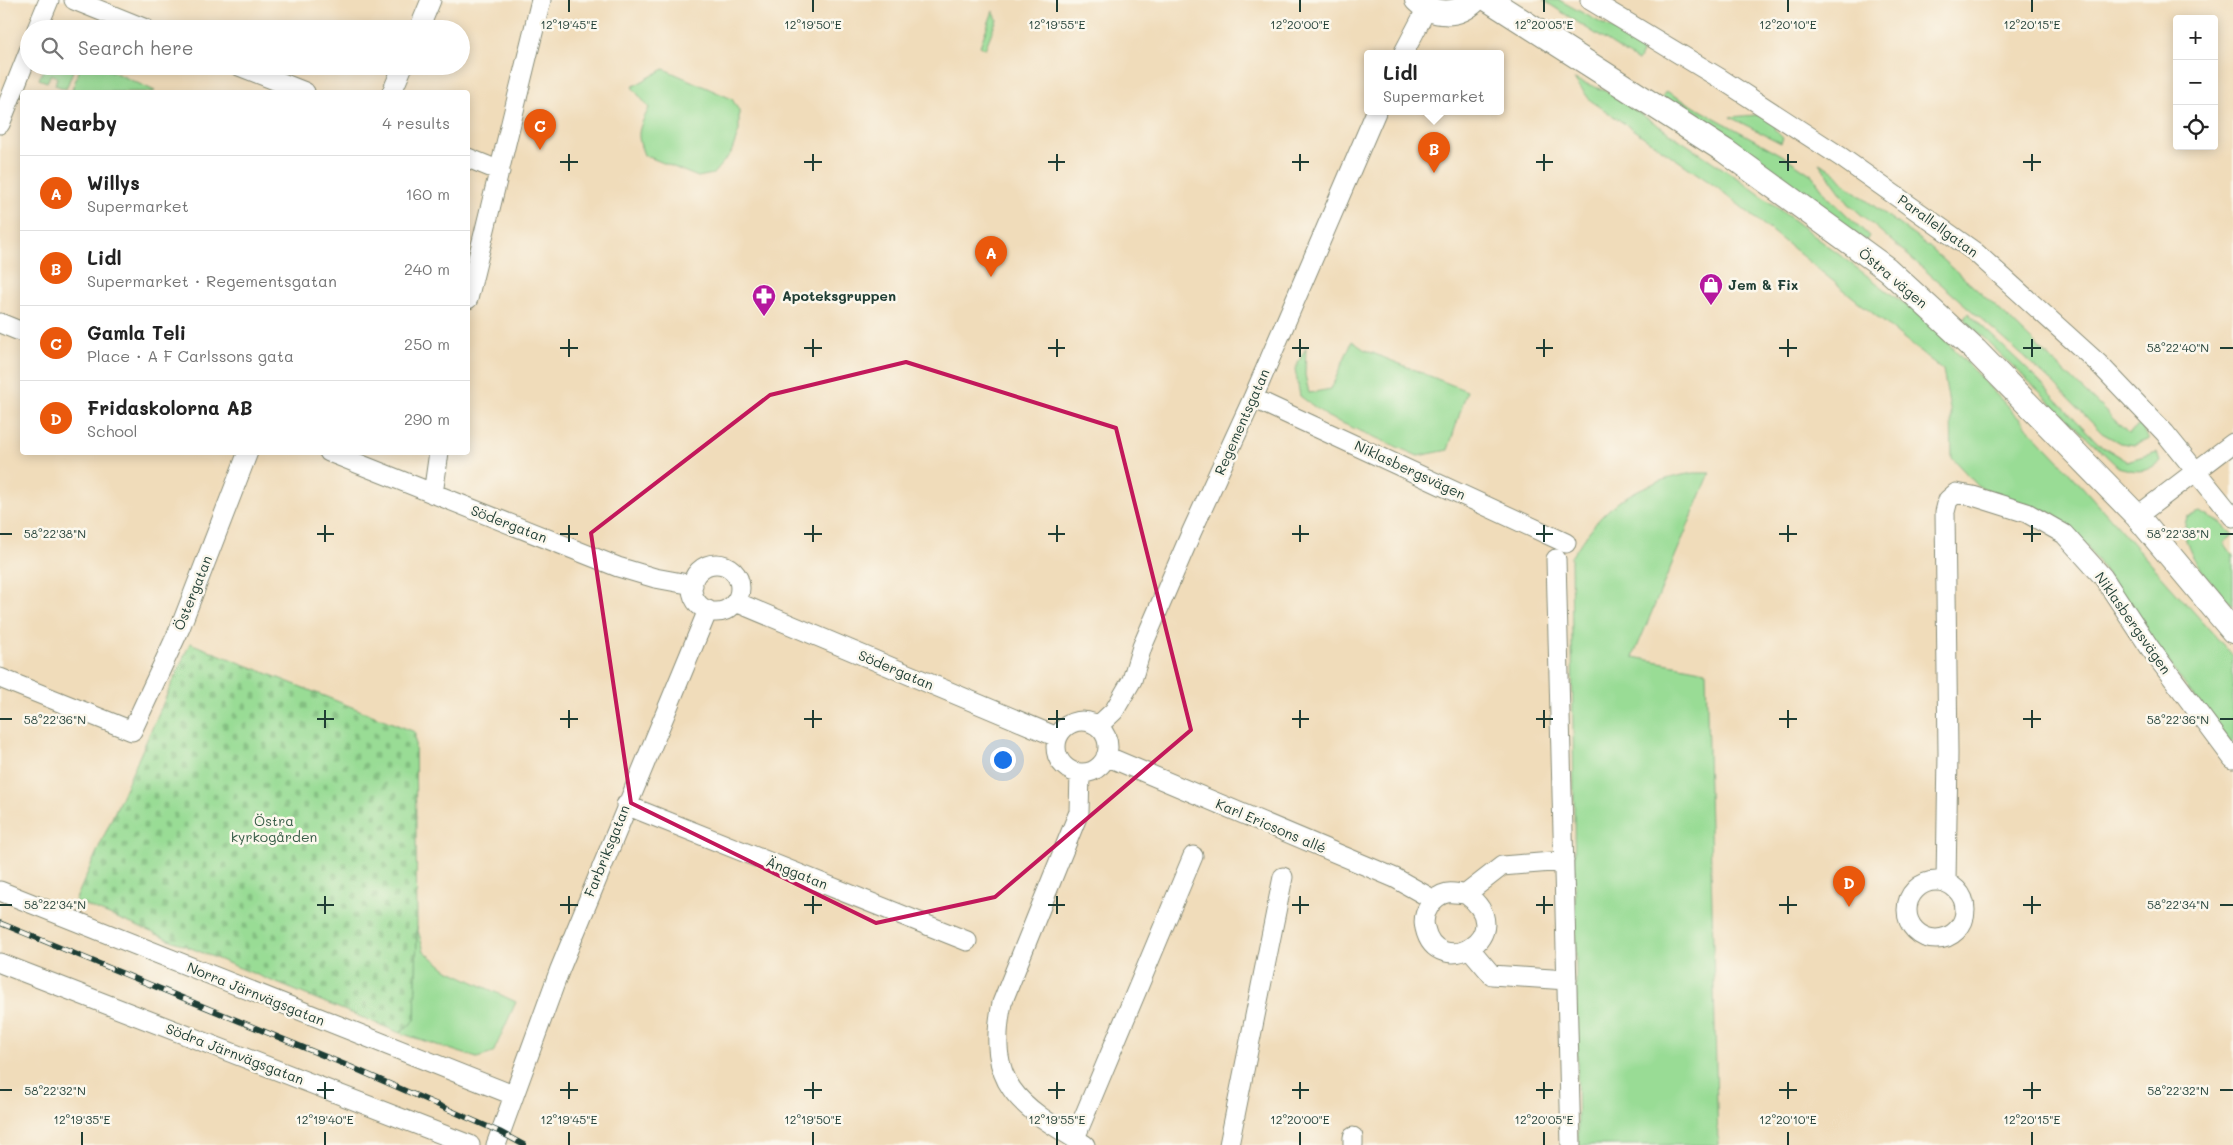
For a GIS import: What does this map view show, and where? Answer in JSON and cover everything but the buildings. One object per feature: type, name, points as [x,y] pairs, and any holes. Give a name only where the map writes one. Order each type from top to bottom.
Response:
[{"type":"street","points":[[41,20],[49,0]]},
{"type":"street","points":[[74,0],[124,20]]},
{"type":"street","points":[[423,20],[431,0]]},
{"type":"street","points":[[470,291],[541,0]]},
{"type":"street","points":[[1405,50],[1422,4],[1450,12],[1462,9],[1475,0]]},
{"type":"street","name":"Östra vägen","points":[[1489,0],[1725,151],[1887,269],[1976,350],[2137,516],[2233,631]]},
{"type":"street","name":"Parallellgatan","points":[[1590,0],[1722,79],[1833,152],[1976,252],[2099,364],[2165,433],[2233,518]]},
{"type":"street","points":[[0,124],[20,73]]},
{"type":"street","points":[[262,75],[300,90]]},
{"type":"street","points":[[393,90],[399,75]]},
{"type":"street","name":"Regementsgatan","points":[[1098,726],[1114,711],[1132,680],[1142,647],[1192,531],[1253,398],[1375,115]]},
{"type":"street","points":[[470,159],[500,171]]},
{"type":"street","points":[[0,323],[20,331]]},
{"type":"street","name":"Niklasbergsvägen","points":[[1253,398],[1566,543]]},
{"type":"street","points":[[2137,516],[2233,443]]},
{"type":"street","name":"Östergatan","points":[[0,678],[132,731],[180,628],[247,455]]},
{"type":"street","name":"Södergatan","points":[[336,455],[618,567],[655,578],[693,585]]},
{"type":"street","points":[[433,494],[439,455]]},
{"type":"street","name":"Niklasbergsvägen","points":[[1946,882],[1948,754],[1945,512],[1948,500],[1956,493],[1973,496],[2027,513],[2064,534],[2103,577],[2150,648],[2233,759]]},
{"type":"street","points":[[1556,559],[1571,1145]]},
{"type":"street","points":[[717,564],[725,566],[734,572],[739,582],[740,592],[736,602],[723,611],[708,610],[696,600],[693,585],[698,573],[704,568],[717,564]]},
{"type":"street","name":"Södergatan","points":[[736,602],[1057,737]]},
{"type":"street","name":"Farbriksgatan","points":[[496,1145],[512,1095],[560,969],[708,610]]},
{"type":"street","points":[[1075,721],[1087,721],[1098,726],[1107,740],[1106,756],[1096,769],[1080,773],[1070,770],[1060,761],[1056,752],[1057,737],[1064,727],[1075,721]]},
{"type":"street","name":"Karl Ericsons allé","points":[[1106,756],[1394,878],[1434,900]]},
{"type":"street","points":[[1080,773],[1079,812],[1002,1003],[997,1028],[996,1047],[1000,1065],[1022,1103],[1080,1142],[1193,856]]},
{"type":"street","name":"Änggatan","points":[[626,805],[967,941]]},
{"type":"street","points":[[1466,894],[1502,866],[1564,861]]},
{"type":"street","points":[[1229,1145],[1283,877]]},
{"type":"street","name":"Norra Järnvägsgatan","points":[[0,891],[512,1095]]},
{"type":"street","points":[[1450,892],[1466,894],[1478,902],[1484,914],[1485,927],[1480,940],[1470,949],[1454,953],[1440,950],[1429,940],[1424,926],[1426,912],[1434,900],[1450,892]]},
{"type":"street","points":[[1470,949],[1492,975],[1567,980]]},
{"type":"street","name":"Södra Järnvägsgatan","points":[[0,963],[470,1145]]},
{"type":"highlighted area","points":[[906,362],[1116,428],[1191,730],[995,897],[876,923],[631,803],[591,533],[770,395]]},
{"type":"green space","points":[[1543,0],[1559,0],[1645,47],[1638,61]]},
{"type":"green space","points":[[993,11],[997,19],[985,49],[980,46]]},
{"type":"green space","points":[[664,69],[732,99],[739,111],[739,131],[731,153],[713,174],[698,177],[644,155],[639,131],[649,108],[632,87]]},
{"type":"green space","points":[[41,75],[50,75],[47,82],[39,79]]},
{"type":"green space","points":[[53,75],[71,75],[66,89],[55,85],[57,77]]},
{"type":"green space","points":[[78,75],[120,75],[153,90],[72,90]]},
{"type":"green space","points":[[1574,79],[1608,92],[1743,182],[1927,321],[2062,464],[2233,656],[2233,746],[2189,691],[2080,536],[2054,514],[1978,486],[1952,458],[1951,414],[1943,370],[1718,188],[1590,100]]},
{"type":"green space","points":[[1666,91],[1782,155],[1812,175],[1828,197],[1869,236],[1866,241],[1662,97]]},
{"type":"green space","points":[[1769,114],[1781,120],[1774,129],[1783,138],[1781,143],[1730,117]]},
{"type":"green space","points":[[1819,163],[1834,171],[1847,186],[1928,246],[2005,315],[2128,433],[2140,425],[2149,439],[2135,445],[2120,443],[2102,433],[2053,383],[1849,204]]},
{"type":"green space","points":[[1968,313],[2029,371],[2099,444],[2127,461],[2157,452],[2160,461],[2150,468],[2140,471],[2118,467],[1964,319]]},
{"type":"green space","points":[[1352,341],[1365,350],[1467,391],[1448,450],[1418,456],[1328,417],[1300,396],[1295,369],[1306,348],[1305,375],[1309,393],[1331,389]]},
{"type":"green space","points":[[1694,473],[1710,473],[1633,657],[1706,671],[1718,1145],[1578,1145],[1571,557],[1604,514],[1624,498],[1646,486]]},
{"type":"green space","points":[[2200,512],[2221,523],[2233,535],[2224,543],[2233,555],[2233,606],[2198,565],[2186,542],[2185,529],[2187,517]]},
{"type":"green space","name":"Östra kyrkogården","points":[[190,643],[415,732],[417,927],[415,1020],[400,1033],[75,901]]},
{"type":"green space","points":[[417,927],[424,951],[446,969],[516,1002],[493,1053],[477,1058],[400,1033],[415,1020]]},
{"type":"railway","points":[[0,923],[351,1067],[500,1132],[524,1145]]},
{"type":"place","name":"Gamla Teli","points":[[540,150]]},
{"type":"place","name":"Lidl","points":[[1434,173]]},
{"type":"place","name":"Willys","points":[[991,277]]},
{"type":"place","name":"Jem & Fix","points":[[1711,306]]},
{"type":"place","name":"Apoteksgruppen","points":[[764,317]]},
{"type":"place","name":"Fridaskolorna AB","points":[[1849,907]]}]
